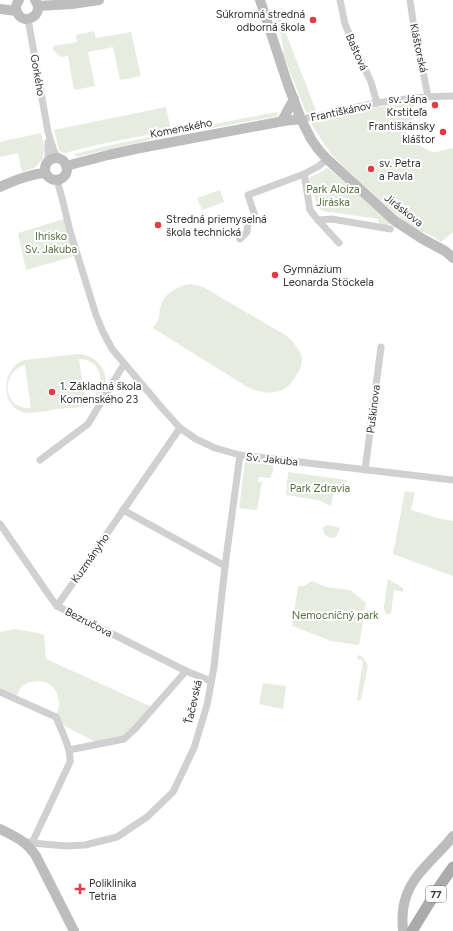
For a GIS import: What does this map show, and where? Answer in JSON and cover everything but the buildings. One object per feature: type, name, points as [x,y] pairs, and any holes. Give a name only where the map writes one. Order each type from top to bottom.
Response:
[{"type":"main road","name":"77","points":[[412,931],[453,867]]},
{"type":"street","points":[[19,0],[16,4],[16,11],[20,17],[24,19],[31,18],[37,13],[36,3],[72,4],[99,0]]},
{"type":"street","name":"Baštová","points":[[340,0],[345,24],[371,82],[377,103]]},
{"type":"street","name":"Kláštorská","points":[[410,0],[414,28],[428,96]]},
{"type":"street","name":"Jiráskova","points":[[261,1],[276,49],[301,119],[318,149],[327,160],[395,221],[421,238],[445,251],[453,258]]},
{"type":"street","points":[[0,9],[16,11]]},
{"type":"street","name":"Gorkého","points":[[28,19],[48,132],[54,151],[63,162]]},
{"type":"street","name":"Františkánov","points":[[301,119],[377,103],[428,96],[453,96]]},
{"type":"street","points":[[282,122],[294,99]]},
{"type":"street","name":"Komenského","points":[[63,162],[301,119]]},
{"type":"street","name":"Gorkého","points":[[48,132],[48,161]]},
{"type":"street","points":[[55,158],[63,162],[67,171],[66,174],[60,180],[51,180],[48,178],[45,173],[45,166],[48,161],[55,158]]},
{"type":"street","points":[[240,239],[247,232],[248,223],[255,218],[248,195],[304,174],[327,160]]},
{"type":"street","points":[[0,187],[28,176],[45,173]]},
{"type":"street","points":[[304,174],[310,210],[339,243]]},
{"type":"street","name":"Sv. Jakuba","points":[[57,180],[70,231],[96,315],[103,332],[112,349],[124,364],[180,428],[196,439],[215,448],[240,455],[453,480]]},
{"type":"street","points":[[318,220],[332,219],[390,229]]},
{"type":"street","name":"Puškinova","points":[[366,470],[381,347]]},
{"type":"street","points":[[40,460],[88,424],[124,364]]},
{"type":"street","name":"Kuzmányho","points":[[57,606],[180,428]]},
{"type":"street","name":"Ťačevská","points":[[21,840],[66,846],[84,845],[117,837],[147,817],[173,792],[194,748],[207,704],[214,667],[225,566],[240,455]]},
{"type":"street","points":[[123,510],[225,566]]},
{"type":"street","name":"Bezručova","points":[[0,524],[57,606],[186,671],[211,681]]},
{"type":"street","name":"Ťačevská","points":[[69,750],[124,739],[135,729],[186,671]]},
{"type":"street","points":[[0,692],[56,717],[69,750],[70,762],[32,842]]},
{"type":"street","name":"Ťačevská","points":[[0,829],[21,840],[31,848],[74,931]]},
{"type":"street","points":[[403,931],[403,907],[410,886],[425,866],[453,836]]},
{"type":"green space","points":[[279,12],[317,113],[311,114],[306,112],[282,52],[284,51],[276,13]]},
{"type":"green space","points":[[94,31],[96,38],[131,32],[141,76],[120,80],[113,47],[88,52],[95,86],[74,90],[68,56],[61,57],[53,50],[53,46],[77,42],[76,35]]},
{"type":"green space","points":[[414,102],[414,118],[397,127],[415,142],[430,151],[436,152],[453,148],[453,232],[441,242],[431,235],[413,229],[359,181],[330,153],[312,125],[312,123],[320,120],[321,122],[372,108]]},
{"type":"green space","points":[[166,107],[171,130],[96,145],[65,153],[59,150],[54,130]]},
{"type":"green space","points":[[277,112],[278,116],[180,134],[178,131]]},
{"type":"green space","points":[[41,133],[44,146],[43,159],[34,168],[22,172],[18,153],[0,157],[0,142]]},
{"type":"green space","points":[[172,133],[170,135],[76,157],[75,154],[115,144]]},
{"type":"green space","name":"Park Aloiza Jiráska","points":[[328,168],[391,223],[388,225],[379,224],[378,219],[323,211],[318,208],[313,184],[308,184],[308,178]]},
{"type":"green space","points":[[220,190],[224,202],[202,210],[197,198]]},
{"type":"green space","name":"Ihrisko Sv. Jakuba","points":[[67,218],[78,255],[26,270],[18,233]]},
{"type":"green space","points":[[190,284],[203,287],[287,336],[298,349],[302,359],[299,371],[293,381],[283,390],[271,393],[249,388],[153,328],[159,318],[160,308],[164,298],[175,289]]},
{"type":"green space","points":[[78,354],[87,356],[95,360],[101,366],[106,380],[105,388],[101,396],[94,402],[86,405],[26,413],[17,410],[11,404],[8,396],[6,388],[7,379],[17,364],[25,360]],"holes":[[[79,359],[87,360],[94,364],[100,377],[98,391],[93,397],[85,401]],[[25,366],[31,408],[21,407],[14,403],[8,390],[8,382],[11,375],[17,369]]]},
{"type":"green space","points":[[245,462],[273,465],[273,472],[270,478],[259,477],[258,482],[262,482],[257,510],[239,508]]},
{"type":"green space","name":"Park Zdravia","points":[[288,472],[347,480],[346,489],[334,487],[331,506],[318,500],[286,495]]},
{"type":"green space","points":[[405,491],[415,493],[411,510],[453,521],[453,576],[393,554]]},
{"type":"green space","points":[[328,525],[340,528],[336,537],[330,538],[324,534],[323,527]]},
{"type":"green space","points":[[388,579],[403,588],[403,592],[394,590],[391,613],[386,614],[384,606]]},
{"type":"green space","name":"Nemocničný park","points":[[312,581],[326,587],[350,590],[366,603],[359,645],[331,641],[292,626],[298,586],[304,586]]},
{"type":"green space","points":[[15,629],[44,635],[46,659],[154,708],[124,739],[100,744],[59,723],[56,717],[59,703],[58,697],[56,691],[47,683],[40,681],[26,683],[21,687],[15,699],[0,692],[0,632]]},
{"type":"green space","points":[[358,655],[363,657],[368,666],[361,699],[357,701],[363,660],[357,659]]},
{"type":"green space","points":[[263,683],[286,686],[283,709],[259,704]]},
{"type":"place","name":"Súkromná stredná odborná škola","points":[[313,20]]},
{"type":"place","name":"sv. Jána Krstiteľa","points":[[435,105]]},
{"type":"place","name":"Františkánsky kláštor","points":[[443,132]]},
{"type":"place","name":"sv. Petra a Pavla","points":[[371,169]]},
{"type":"place","name":"Stredná priemyselná škola technická","points":[[158,225]]},
{"type":"place","name":"Gymnázium Leonarda Stöckela","points":[[275,275]]},
{"type":"place","name":"1. Základná škola Komenského 23","points":[[52,392]]},
{"type":"place","name":"Poliklinika Tetria","points":[[80,889]]}]
